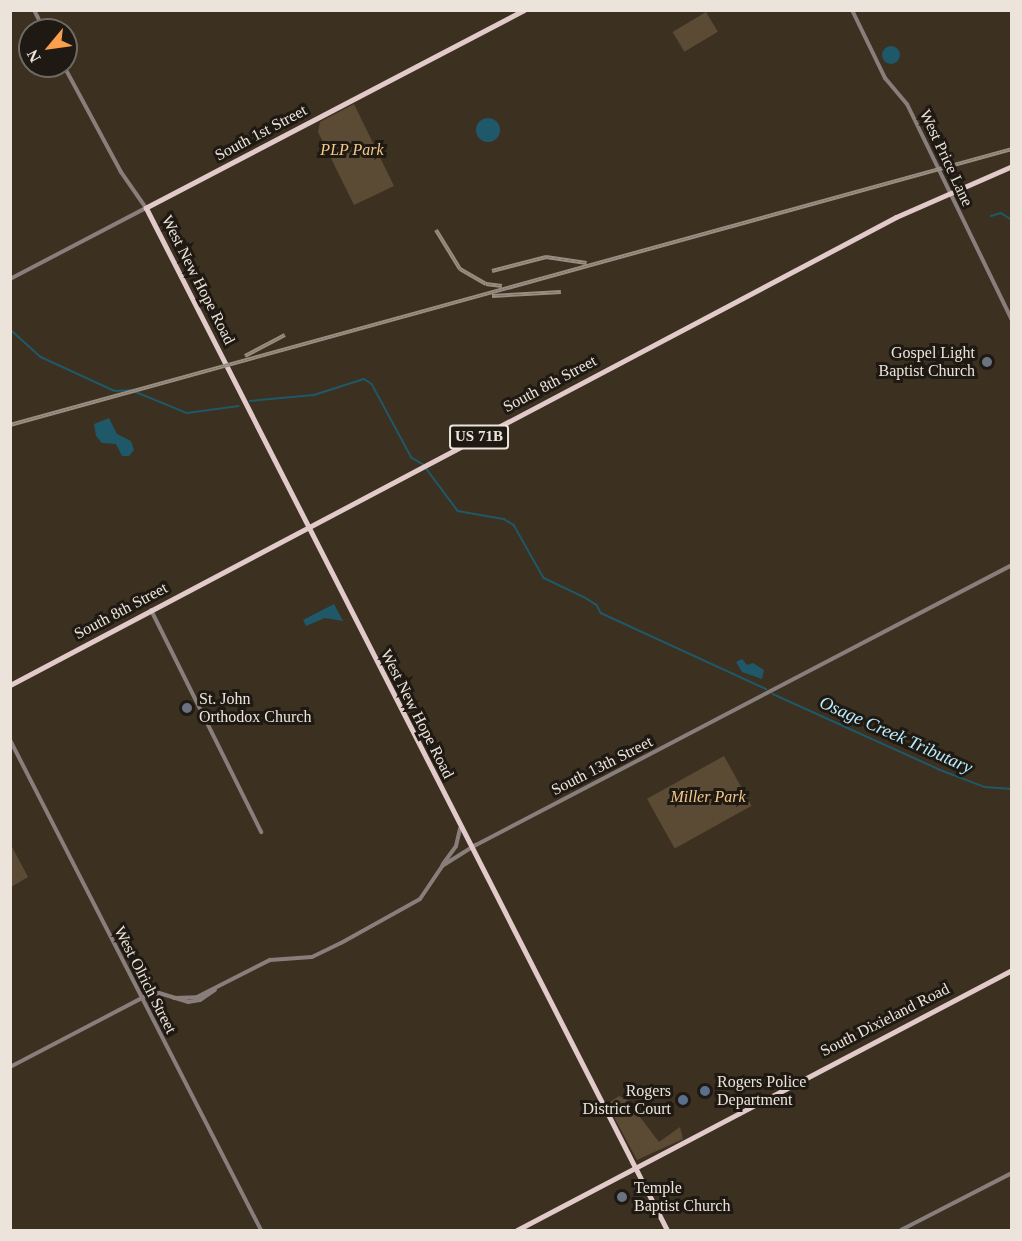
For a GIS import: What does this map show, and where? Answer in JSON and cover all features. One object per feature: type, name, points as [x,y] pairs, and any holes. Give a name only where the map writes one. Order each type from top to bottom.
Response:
[{"type":"main road","name":"South 1st Street","points":[[146,208],[524,10]]},
{"type":"main road","name":"South 8th Street","points":[[10,685],[813,260],[1011,166]]},
{"type":"main road","name":"West New Hope Road","points":[[146,208],[470,849],[667,1230]]},
{"type":"main road","name":"South Dixieland Road","points":[[517,1230],[1011,970]]},
{"type":"street","name":"West Price Lane","points":[[852,10],[885,78],[907,104],[948,194],[1011,321]]},
{"type":"street","points":[[70,78],[121,172],[146,208]]},
{"type":"street","name":"South 1st Street","points":[[10,279],[146,208]]},
{"type":"street","name":"South 13th Street","points":[[10,1067],[141,998],[159,993],[174,998],[200,1000],[270,960],[312,957],[365,931],[420,899],[442,866],[470,849],[1011,566]]},
{"type":"street","points":[[151,610],[261,832]]},
{"type":"street","name":"West Olrich Street","points":[[10,740],[261,1230]]},
{"type":"street","points":[[442,866],[456,846],[460,828]]},
{"type":"street","points":[[902,1230],[1011,1173]]},
{"type":"green space","points":[[706,12],[718,32],[684,52],[673,32]]},
{"type":"green space","name":"PLP Park","points":[[354,104],[394,186],[354,205],[318,132],[320,122]]},
{"type":"green space","name":"Miller Park","points":[[724,756],[752,806],[675,849],[647,799]]},
{"type":"green space","points":[[10,843],[28,877],[11,887],[10,887]]},
{"type":"green space","points":[[619,1096],[627,1100],[659,1142],[680,1127],[683,1139],[637,1160],[607,1104]]},
{"type":"water","points":[[891,46],[897,49],[900,55],[897,61],[891,64],[885,61],[882,55],[885,49]]},
{"type":"water","points":[[488,118],[496,122],[500,130],[496,138],[488,142],[480,138],[476,130],[480,122]]},
{"type":"water","points":[[109,418],[117,434],[131,441],[134,450],[129,456],[122,456],[116,444],[102,443],[96,436],[94,424]]},
{"type":"water","points":[[334,604],[343,621],[325,618],[306,626],[303,620]]},
{"type":"water","points":[[742,659],[747,665],[753,663],[764,670],[762,679],[742,672],[736,662]]},
{"type":"waterway","points":[[991,216],[1001,213],[1012,220]]},
{"type":"waterway","name":"Osage Creek Tributary","points":[[10,329],[41,357],[115,391],[134,390]]},
{"type":"waterway","name":"Osage Creek Tributary","points":[[250,401],[314,395],[364,379],[372,384],[412,458],[423,464]]},
{"type":"waterway","name":"Osage Creek Tributary","points":[[136,392],[187,413],[239,406]]},
{"type":"waterway","name":"Osage Creek Tributary","points":[[426,468],[458,511],[504,519],[514,525],[544,578],[584,597],[597,605],[601,613],[766,689]]},
{"type":"waterway","name":"Osage Creek Tributary","points":[[773,694],[938,769],[985,787],[1012,789]]},
{"type":"railway","points":[[10,425],[1012,149]]},
{"type":"railway","points":[[436,230],[460,269],[486,284],[502,286]]},
{"type":"railway","points":[[492,271],[546,257],[587,263]]},
{"type":"railway","points":[[492,296],[561,292]]},
{"type":"railway","points":[[245,356],[285,335]]},
{"type":"place","name":"Gospel Light Baptist Church","points":[[987,362]]},
{"type":"place","name":"St. John Orthodox Church","points":[[187,708]]},
{"type":"place","name":"Rogers Police Department","points":[[705,1091]]},
{"type":"place","name":"Rogers District Court","points":[[683,1100]]},
{"type":"place","name":"Temple Baptist Church","points":[[622,1197]]}]
